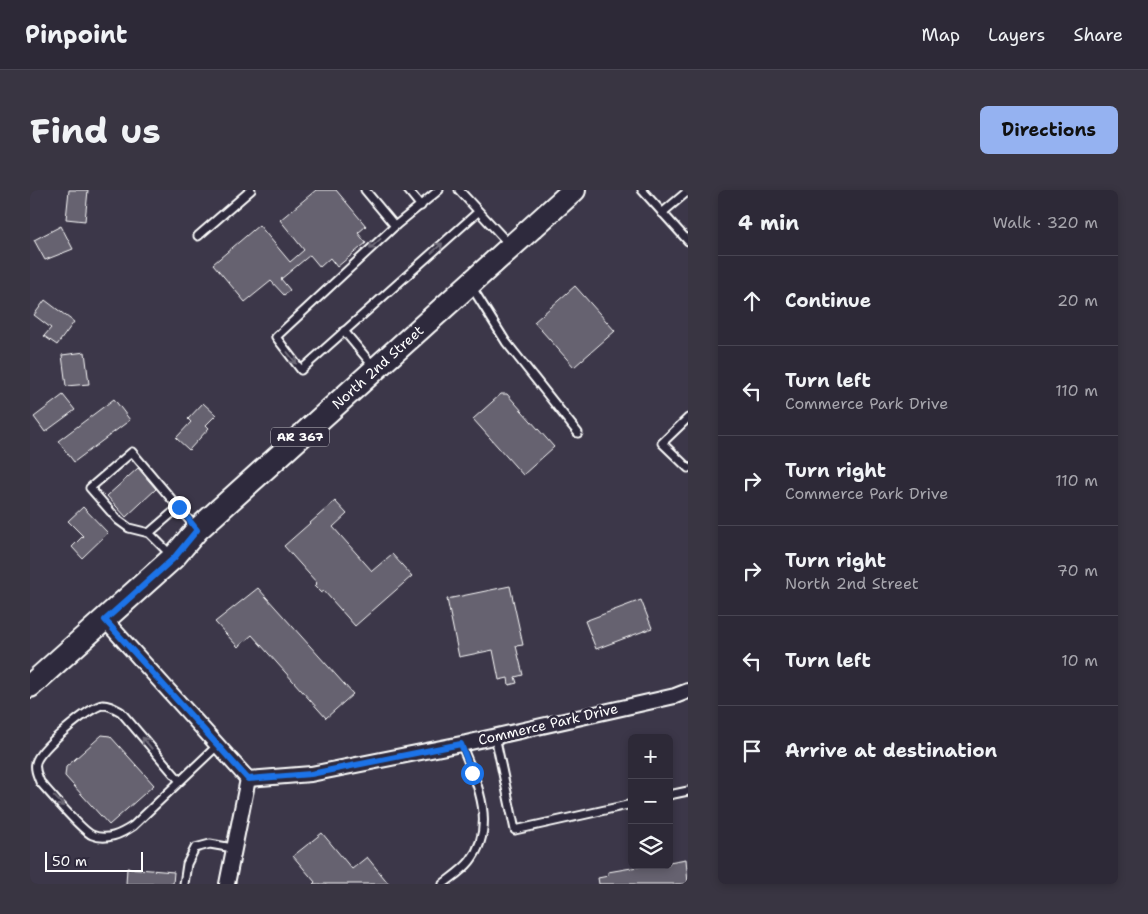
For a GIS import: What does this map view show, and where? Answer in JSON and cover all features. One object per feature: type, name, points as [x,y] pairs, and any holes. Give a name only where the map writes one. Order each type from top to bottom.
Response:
[{"type":"main road","name":"North 2nd Street","points":[[30,686],[174,558],[197,530],[574,190]]},
{"type":"street","points":[[105,620],[248,779],[227,884]]},
{"type":"street","name":"Commerce Park Drive","points":[[248,779],[311,774],[461,744],[685,692]]},
{"type":"lane","points":[[198,236],[251,190]]},
{"type":"lane","points":[[365,190],[395,226]]},
{"type":"lane","points":[[408,190],[421,206]]},
{"type":"lane","points":[[439,190],[395,226],[276,337],[301,370],[480,215]]},
{"type":"lane","points":[[459,190],[480,215],[511,246]]},
{"type":"lane","points":[[642,190],[688,241]]},
{"type":"lane","points":[[662,212],[688,191]]},
{"type":"lane","points":[[469,284],[506,342],[578,433]]},
{"type":"lane","points":[[344,331],[375,369]]},
{"type":"lane","points":[[688,418],[662,443],[688,468]]},
{"type":"lane","points":[[174,558],[149,533],[129,528],[118,520],[90,488],[132,452],[197,530]]},
{"type":"lane","points":[[149,533],[179,507]]},
{"type":"lane","points":[[179,780],[122,712],[111,706],[103,705],[92,709],[42,751],[36,763],[36,772],[40,782],[91,835],[104,838],[120,834],[132,826],[218,745]]},
{"type":"lane","points":[[495,736],[515,830],[628,805]]},
{"type":"lane","points":[[444,884],[470,862],[481,843],[484,824],[478,789],[461,744]]},
{"type":"lane","points":[[673,794],[688,791]]},
{"type":"lane","points":[[184,884],[186,864],[195,848],[210,844],[233,848]]},
{"type":"building","points":[[69,190],[88,190],[85,221],[66,219]]},
{"type":"building","points":[[316,190],[336,190],[366,226],[358,233],[366,243],[337,267],[330,258],[320,267],[310,255],[281,279],[290,290],[284,295],[271,281],[245,302],[213,264],[259,225],[290,262],[304,250],[280,220]]},
{"type":"building","points":[[61,226],[73,249],[45,260],[34,240]]},
{"type":"building","points":[[575,286],[615,331],[574,367],[534,322]]},
{"type":"building","points":[[45,300],[74,322],[57,345],[44,336],[51,328],[34,315]]},
{"type":"building","points":[[85,352],[89,384],[66,386],[62,355]]},
{"type":"building","points":[[501,394],[507,394],[554,447],[523,475],[473,419]]},
{"type":"building","points":[[63,395],[75,410],[45,432],[34,417]]},
{"type":"building","points":[[114,399],[130,420],[74,462],[58,441]]},
{"type":"building","points":[[203,403],[216,415],[206,425],[209,428],[189,450],[176,438],[191,422],[188,419]]},
{"type":"building","points":[[138,468],[156,489],[126,517],[107,496]]},
{"type":"building","points":[[335,501],[347,514],[333,527],[372,571],[392,554],[412,576],[355,626],[324,591],[321,593],[314,586],[317,583],[284,546]]},
{"type":"building","points":[[83,507],[108,533],[82,558],[72,547],[83,536],[68,521]]},
{"type":"building","points":[[510,586],[523,645],[516,646],[523,675],[515,677],[517,683],[509,685],[508,678],[499,680],[493,650],[459,657],[447,599]]},
{"type":"building","points":[[258,588],[353,694],[326,718],[252,635],[238,647],[215,622]]},
{"type":"building","points":[[641,600],[652,628],[596,649],[585,621]]},
{"type":"building","points":[[102,735],[110,736],[154,785],[109,825],[65,776],[66,767]]},
{"type":"building","points":[[322,833],[352,869],[367,857],[389,884],[313,884],[315,882],[293,856]]},
{"type":"building","points":[[686,859],[688,884],[599,884],[598,878],[608,876],[608,872],[628,869],[673,869],[673,861]]},
{"type":"building","points":[[127,868],[174,872],[173,884],[126,884]]},
{"type":"route","points":[[179,507],[197,530],[174,558],[105,620],[248,779],[311,774],[461,744],[472,773]]}]
